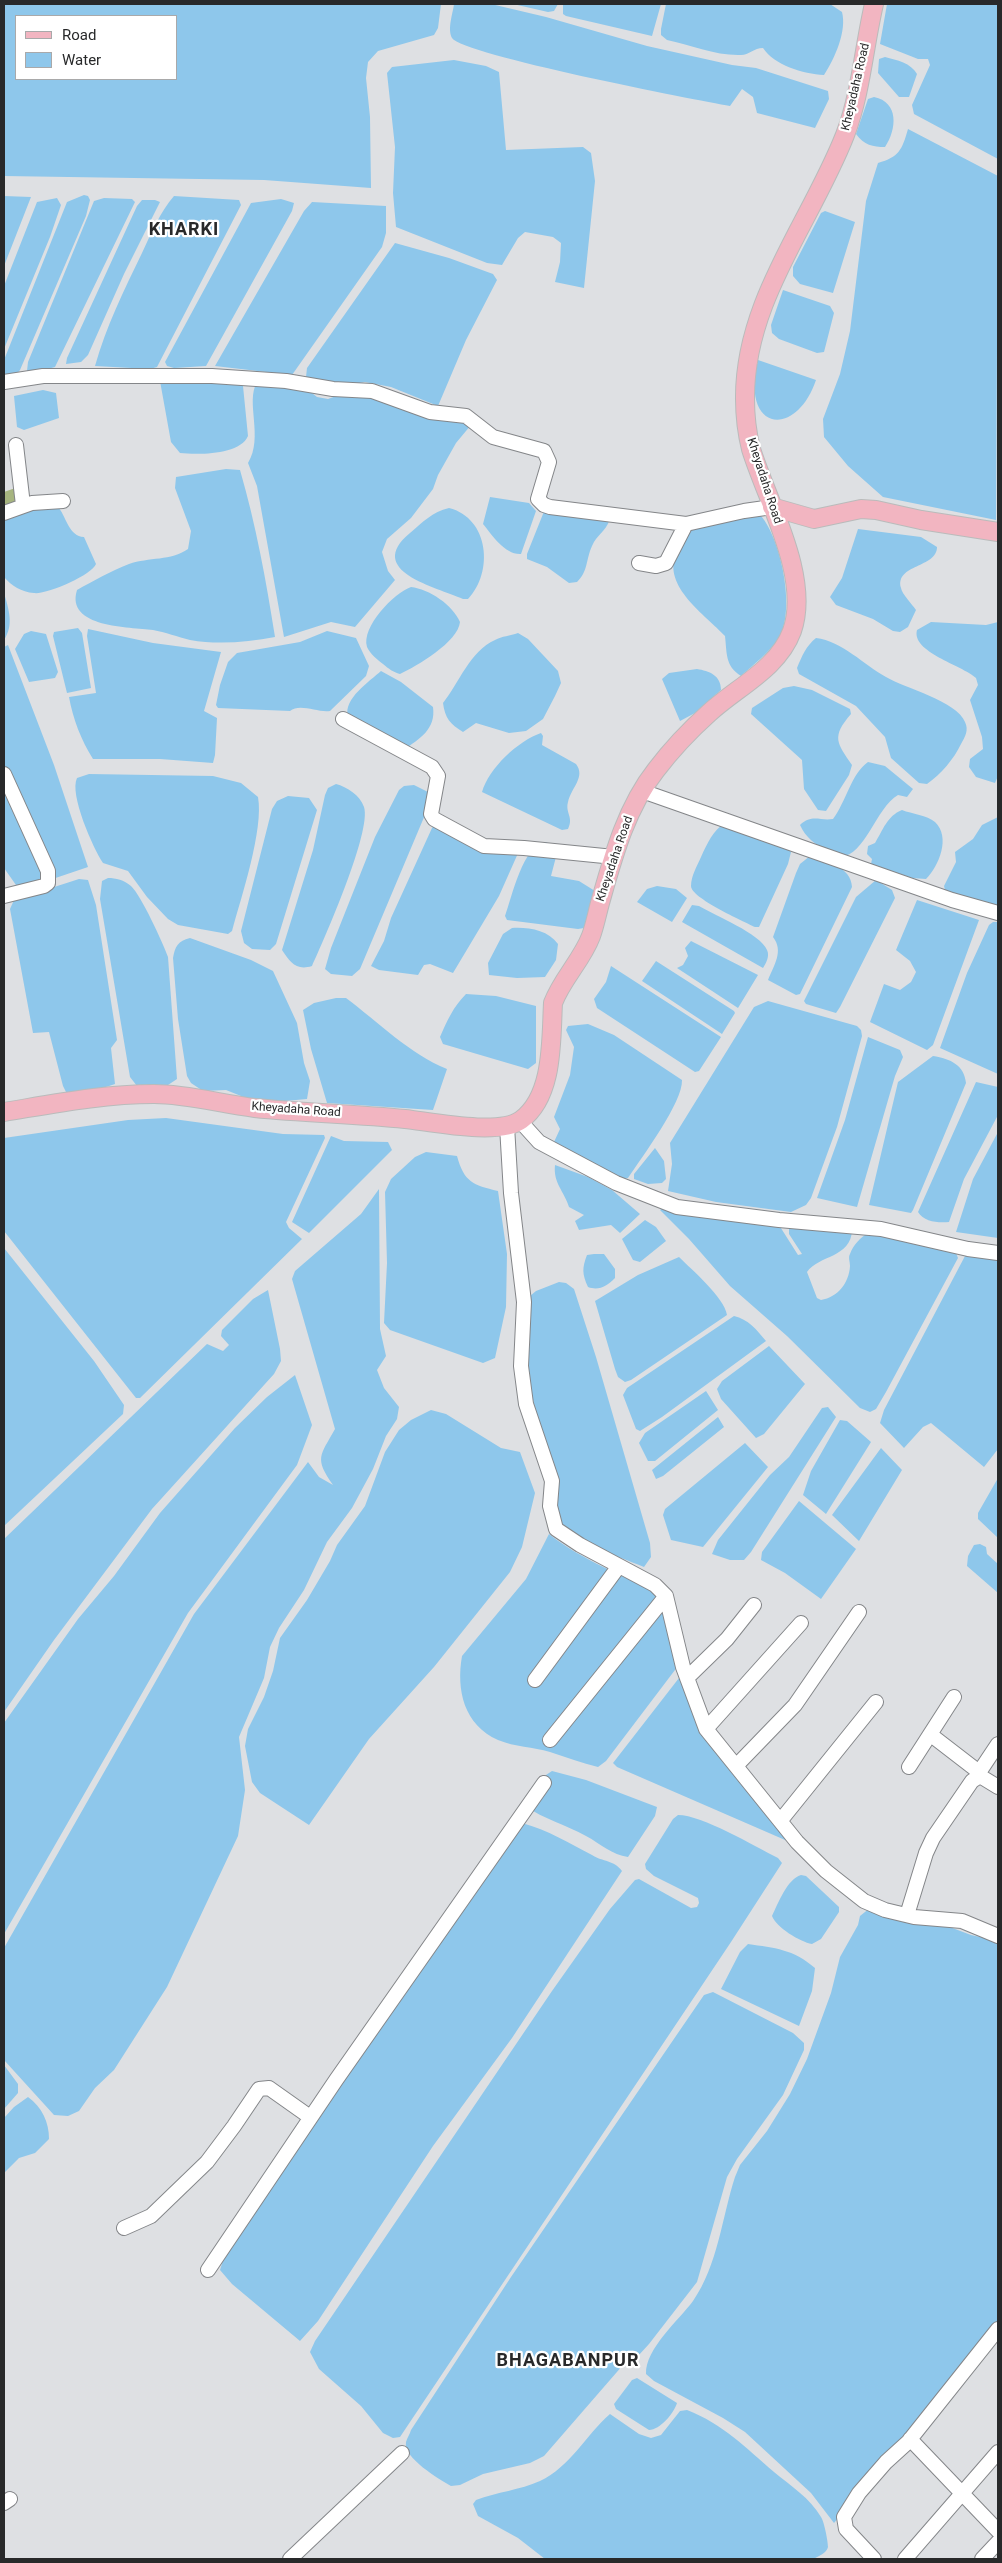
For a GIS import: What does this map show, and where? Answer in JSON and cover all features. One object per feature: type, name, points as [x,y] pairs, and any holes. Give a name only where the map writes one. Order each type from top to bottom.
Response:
[{"type":"main road","name":"Kheyadaha Road","points":[[4,1112],[88,1099],[154,1094],[181,1095],[254,1108],[343,1113],[516,1131],[533,1108],[545,1082],[553,1003],[557,992],[586,949],[624,828],[642,792],[679,742],[711,711],[760,674],[775,658],[791,634],[796,615],[791,564],[747,430],[746,368],[763,303],[846,132],[874,4]]},
{"type":"main road","points":[[772,507],[814,519],[861,509],[876,510],[921,520],[998,532]]},
{"type":"street","points":[[4,382],[43,376],[212,376],[286,381],[384,393],[430,412],[466,416],[493,437],[544,451],[549,462],[538,499],[544,506],[686,524],[744,511],[772,507]]},
{"type":"street","points":[[16,445],[23,505]]},
{"type":"street","points":[[4,513],[23,505],[50,500],[63,501]]},
{"type":"street","points":[[639,563],[656,566],[666,563],[686,524]]},
{"type":"street","points":[[343,719],[432,767],[438,776],[431,807],[434,819],[484,846],[614,857]]},
{"type":"street","points":[[4,774],[48,871],[49,878],[48,884],[44,886],[4,896]]},
{"type":"street","points":[[642,792],[952,900],[998,913]]},
{"type":"street","points":[[998,1254],[881,1229],[779,1220],[677,1207],[616,1183],[516,1131],[511,1200],[524,1302],[520,1345],[521,1366],[526,1404],[552,1481],[552,1519],[556,1529],[655,1585],[666,1596],[687,1678],[706,1729],[810,1856],[849,1890],[874,1906],[907,1916],[952,1918],[998,1936]]},
{"type":"street","points":[[535,1680],[619,1566]]},
{"type":"street","points":[[550,1740],[666,1596]]},
{"type":"street","points":[[687,1678],[727,1639],[754,1605]]},
{"type":"street","points":[[736,1766],[795,1704],[858,1612]]},
{"type":"street","points":[[706,1729],[801,1623]]},
{"type":"street","points":[[909,1767],[954,1697]]},
{"type":"street","points":[[781,1820],[876,1702]]},
{"type":"street","points":[[931,1735],[980,1776],[998,1788]]},
{"type":"street","points":[[907,1916],[921,1865],[933,1838],[998,1744]]},
{"type":"street","points":[[208,2270],[310,2117],[544,1783]]},
{"type":"street","points":[[124,2228],[152,2216],[206,2162],[259,2090],[269,2088],[310,2117]]},
{"type":"street","points":[[874,2559],[846,2529],[844,2518],[859,2493],[886,2462],[910,2439],[998,2329]]},
{"type":"street","points":[[910,2439],[998,2530]]},
{"type":"street","points":[[905,2559],[998,2452]]},
{"type":"street","points":[[290,2559],[402,2453]]},
{"type":"street","points":[[982,2559],[998,2542]]},
{"type":"green space","points":[[21,486],[23,505],[4,512],[4,492]]},
{"type":"water","points":[[4,4],[441,4],[438,28],[434,35],[378,51],[368,62],[366,78],[370,117],[371,188],[264,180],[4,176]]},
{"type":"water","points":[[454,4],[491,4],[546,17],[647,46],[732,65],[756,68],[828,91],[829,99],[815,128],[757,113],[753,97],[742,89],[730,106],[630,86],[495,55],[466,46],[452,38],[450,26]]},
{"type":"water","points":[[513,4],[558,4],[554,11],[548,12]]},
{"type":"water","points":[[563,4],[661,4],[652,36],[566,16],[563,14]]},
{"type":"water","points":[[666,4],[830,4],[842,12],[843,27],[836,53],[824,75],[816,74],[790,68],[774,59],[763,48],[744,55],[732,55],[667,40],[661,35]]},
{"type":"water","points":[[887,4],[998,4],[998,159],[914,114],[912,105],[930,65],[928,59],[918,59],[880,44]]},
{"type":"water","points":[[885,57],[911,67],[917,74],[909,97],[899,97],[878,73],[879,59]]},
{"type":"water","points":[[454,60],[486,66],[499,72],[506,150],[583,147],[591,153],[595,181],[584,288],[555,282],[560,262],[561,243],[553,237],[525,232],[518,238],[502,265],[487,263],[396,227],[393,193],[395,147],[387,73],[392,67]]},
{"type":"water","points":[[874,97],[888,104],[892,110],[892,132],[885,147],[869,145],[856,134],[868,99]]},
{"type":"water","points":[[908,129],[998,176],[996,520],[883,497],[848,466],[824,437],[823,419],[840,374],[850,331],[866,201],[878,163],[891,158],[899,152]]},
{"type":"water","points":[[84,195],[88,196],[90,200],[86,216],[20,370],[16,375],[4,374],[4,360],[67,202]]},
{"type":"water","points":[[4,196],[31,197],[4,266]]},
{"type":"water","points":[[174,196],[239,200],[241,205],[157,367],[150,369],[95,366],[104,337],[122,295],[156,223]]},
{"type":"water","points":[[57,198],[61,205],[50,237],[4,349],[4,286],[37,202]]},
{"type":"water","points":[[104,198],[132,199],[135,202],[55,367],[32,373],[27,371],[28,362],[94,201]]},
{"type":"water","points":[[281,199],[294,203],[292,211],[206,366],[174,368],[167,366],[165,362],[251,203]]},
{"type":"water","points":[[142,200],[160,202],[124,274],[88,355],[81,362],[66,364],[67,358],[137,206]]},
{"type":"water","points":[[312,202],[386,206],[386,233],[382,247],[292,375],[215,366],[304,211]]},
{"type":"water","points":[[825,211],[855,222],[833,293],[800,284],[793,276],[793,267],[821,213]]},
{"type":"water","points":[[395,243],[449,258],[493,274],[497,280],[466,340],[438,406],[391,387],[365,382],[348,385],[319,382],[306,377],[307,368]]},
{"type":"water","points":[[783,290],[830,306],[834,313],[824,352],[817,353],[779,339],[772,333],[771,325]]},
{"type":"water","points":[[758,360],[816,380],[807,399],[796,412],[784,419],[773,419],[763,414],[757,402],[755,384]]},
{"type":"water","points":[[160,381],[236,383],[243,386],[248,436],[244,442],[228,450],[207,454],[180,453],[171,442]]},
{"type":"water","points":[[257,382],[303,386],[317,397],[328,399],[345,393],[373,394],[466,419],[471,425],[456,443],[438,475],[433,489],[411,518],[387,539],[382,552],[388,571],[395,580],[355,627],[331,622],[284,637],[257,486],[248,463],[254,442],[253,399]]},
{"type":"water","points":[[43,390],[56,393],[59,418],[24,430],[17,427],[14,396]]},
{"type":"water","points":[[226,469],[240,470],[260,553],[275,637],[233,642],[201,642],[153,630],[102,623],[90,619],[81,612],[76,603],[77,590],[129,564],[167,557],[188,549],[191,531],[175,488],[176,477]]},
{"type":"water","points":[[490,497],[529,503],[536,511],[521,554],[504,548],[483,524]]},
{"type":"water","points":[[38,507],[59,508],[75,534],[84,537],[96,564],[78,579],[48,591],[34,593],[17,588],[4,577],[4,519]]},
{"type":"water","points":[[449,508],[462,514],[472,523],[479,534],[483,547],[482,575],[468,599],[463,599],[437,589],[409,576],[399,567],[395,558],[398,546],[410,533],[433,515]]},
{"type":"water","points":[[545,509],[610,519],[594,542],[585,570],[577,582],[569,583],[547,567],[527,559],[527,554]]},
{"type":"water","points":[[756,515],[761,516],[775,541],[784,575],[786,610],[784,626],[779,638],[741,676],[729,663],[725,636],[697,609],[680,589],[673,565],[677,550],[693,527]]},
{"type":"water","points":[[858,529],[921,537],[937,547],[931,559],[904,574],[901,580],[901,588],[905,596],[916,610],[908,627],[900,632],[893,631],[873,619],[836,605],[830,597],[842,578]]},
{"type":"water","points":[[411,587],[433,594],[440,599],[452,610],[460,622],[458,630],[445,645],[400,674],[389,669],[372,654],[367,647],[366,639],[380,612],[396,596]]},
{"type":"water","points":[[4,593],[10,623],[4,640]]},
{"type":"water","points":[[931,622],[986,625],[998,622],[998,776],[995,783],[976,777],[969,767],[970,759],[983,749],[982,737],[970,700],[978,685],[976,678],[922,645],[917,638],[917,630]]},
{"type":"water","points":[[78,628],[82,633],[91,688],[67,693],[53,636],[54,632]]},
{"type":"water","points":[[88,629],[153,643],[221,652],[204,711],[217,718],[213,763],[160,759],[93,759],[78,729],[69,697],[96,693],[87,636]]},
{"type":"water","points":[[31,631],[46,634],[58,672],[55,678],[29,682],[15,649],[24,634]]},
{"type":"water","points":[[327,631],[356,638],[369,666],[366,676],[330,711],[304,708],[290,711],[218,708],[216,705],[220,685],[228,662],[237,653],[300,642]]},
{"type":"water","points":[[518,633],[528,639],[558,671],[561,683],[543,719],[526,731],[509,733],[476,723],[463,732],[449,720],[443,703],[472,659],[486,645]]},
{"type":"water","points":[[816,638],[844,648],[886,677],[941,701],[960,714],[966,725],[967,731],[965,736],[951,761],[927,784],[919,783],[891,758],[885,737],[856,706],[799,674],[797,668],[803,655]]},
{"type":"water","points":[[8,645],[54,765],[88,867],[26,888],[16,885],[4,868],[4,647]]},
{"type":"water","points":[[697,669],[717,677],[721,690],[695,713],[680,721],[662,679],[669,673]]},
{"type":"water","points":[[381,671],[401,682],[433,707],[432,721],[426,733],[403,750],[348,716],[349,703],[353,697]]},
{"type":"water","points":[[794,686],[812,690],[850,709],[851,714],[841,729],[838,740],[852,765],[849,775],[826,811],[818,810],[804,789],[802,760],[751,714],[752,708],[783,688]]},
{"type":"water","points":[[541,733],[543,736],[542,745],[576,764],[579,769],[579,778],[567,806],[570,818],[568,829],[562,830],[482,792],[491,774],[506,756],[523,742]]},
{"type":"water","points":[[868,762],[885,766],[913,789],[907,797],[898,795],[889,803],[858,848],[849,854],[839,856],[814,843],[800,825],[812,819],[833,819],[857,774]]},
{"type":"water","points":[[89,774],[213,776],[241,783],[258,797],[258,827],[255,845],[232,931],[228,934],[178,925],[168,919],[147,897],[128,871],[103,863],[88,834],[76,796],[75,786],[77,778]]},
{"type":"water","points":[[336,784],[349,789],[356,795],[364,807],[365,820],[346,886],[326,934],[312,966],[302,967],[291,962],[282,950],[313,850],[325,795],[328,788]]},
{"type":"water","points":[[414,785],[430,793],[430,803],[360,969],[352,976],[331,974],[325,969],[331,948],[375,837],[399,790],[404,786]]},
{"type":"water","points":[[288,796],[309,798],[317,810],[276,944],[270,950],[252,949],[244,943],[241,931],[272,809],[277,801]]},
{"type":"water","points":[[902,810],[928,818],[940,828],[943,843],[939,859],[926,879],[912,878],[871,864],[872,859],[867,854],[868,846],[875,843],[889,820]]},
{"type":"water","points":[[998,817],[998,909],[945,890],[944,886],[956,862],[955,852],[973,839],[982,825]]},
{"type":"water","points":[[438,821],[469,844],[519,851],[499,896],[453,973],[430,964],[424,965],[418,975],[379,970],[371,966],[384,941],[391,918],[432,828]]},
{"type":"water","points":[[725,823],[785,845],[791,852],[788,864],[759,927],[729,915],[708,903],[693,891],[691,886],[694,871],[708,842],[717,829]]},
{"type":"water","points":[[546,842],[554,847],[557,853],[551,876],[579,881],[595,891],[584,928],[578,929],[507,920],[505,916],[525,861],[538,845]]},
{"type":"water","points":[[810,856],[843,870],[851,880],[852,887],[800,994],[796,995],[768,980],[778,953],[773,937],[800,864]]},
{"type":"water","points":[[108,878],[123,881],[135,891],[162,941],[168,957],[177,1079],[168,1085],[137,1086],[130,1077],[100,899],[102,881]]},
{"type":"water","points":[[79,879],[88,880],[96,905],[117,1040],[111,1048],[115,1084],[100,1089],[67,1094],[63,1086],[49,1032],[33,1033],[10,909],[14,900]]},
{"type":"water","points":[[876,880],[892,890],[895,898],[840,1007],[836,1013],[806,1004],[804,1001],[856,897]]},
{"type":"water","points":[[657,886],[676,889],[687,898],[672,922],[637,902],[647,889]]},
{"type":"water","points":[[917,900],[979,920],[933,1045],[927,1050],[870,1022],[884,984],[900,990],[911,982],[916,972],[910,961],[896,950]]},
{"type":"water","points":[[692,905],[699,906],[747,931],[763,944],[768,955],[763,968],[682,922]]},
{"type":"water","points":[[993,922],[998,922],[998,1074],[940,1048],[967,973],[989,925]]},
{"type":"water","points":[[512,928],[537,930],[549,935],[558,944],[556,960],[545,977],[517,978],[489,975],[488,963],[503,934]]},
{"type":"water","points":[[190,938],[251,960],[273,971],[297,1023],[304,1063],[310,1081],[307,1099],[285,1101],[251,1100],[226,1090],[203,1091],[191,1083],[187,1076],[178,1019],[173,958],[178,945]]},
{"type":"water","points":[[691,941],[758,975],[738,1008],[677,968],[683,965],[688,956],[685,948]]},
{"type":"water","points":[[656,961],[734,1011],[735,1013],[722,1034],[642,981]]},
{"type":"water","points":[[611,966],[721,1037],[699,1071],[695,1072],[597,1008],[594,999],[606,982]]},
{"type":"water","points":[[466,994],[496,996],[536,1006],[536,1063],[528,1069],[443,1044],[440,1037],[445,1025],[454,1009]]},
{"type":"water","points":[[336,998],[346,998],[407,1046],[433,1063],[447,1069],[433,1110],[327,1103],[311,1049],[303,1010],[314,1003]]},
{"type":"water","points":[[768,1001],[857,1026],[861,1030],[862,1036],[837,1127],[811,1198],[806,1205],[791,1212],[716,1202],[668,1191],[672,1164],[670,1143],[754,1007]]},
{"type":"water","points":[[588,1024],[614,1035],[682,1080],[681,1090],[669,1115],[652,1144],[628,1178],[623,1179],[554,1142],[560,1129],[554,1117],[570,1075],[574,1047],[566,1030],[568,1026]]},
{"type":"water","points":[[868,1037],[900,1050],[903,1057],[895,1076],[857,1207],[817,1198],[845,1120]]},
{"type":"water","points":[[933,1056],[956,1064],[963,1072],[966,1083],[913,1210],[911,1213],[869,1205],[898,1082]]},
{"type":"water","points":[[976,1082],[998,1087],[998,1115],[964,1179],[949,1222],[928,1220],[918,1212]]},
{"type":"water","points":[[166,1118],[283,1134],[324,1135],[325,1138],[286,1222],[289,1228],[302,1239],[140,1398],[136,1398],[4,1231],[4,1138],[128,1120]]},
{"type":"water","points":[[998,1132],[998,1238],[956,1232],[973,1179]]},
{"type":"water","points":[[331,1136],[344,1141],[388,1142],[392,1150],[309,1233],[292,1222]]},
{"type":"water","points":[[655,1148],[664,1161],[666,1179],[662,1183],[648,1184],[634,1179],[634,1174]]},
{"type":"water","points":[[426,1152],[457,1156],[466,1177],[482,1187],[498,1191],[507,1254],[506,1307],[495,1358],[483,1363],[390,1330],[384,1323],[387,1263],[385,1192],[391,1179],[415,1157]]},
{"type":"water","points":[[555,1165],[588,1177],[612,1190],[640,1214],[620,1233],[611,1225],[579,1230],[575,1221],[584,1215],[569,1207],[557,1182]]},
{"type":"water","points":[[379,1189],[380,1329],[386,1356],[377,1370],[384,1388],[399,1407],[397,1419],[386,1436],[373,1469],[352,1508],[327,1542],[304,1590],[279,1628],[270,1647],[264,1678],[239,1737],[245,1790],[238,1836],[167,1987],[114,2070],[95,2088],[79,2111],[68,2116],[54,2115],[4,2060],[4,1948],[194,1614],[308,1462],[319,1477],[333,1485],[323,1469],[321,1457],[335,1429],[292,1279],[295,1271],[361,1214]]},
{"type":"water","points":[[663,1208],[779,1225],[798,1255],[802,1254],[789,1234],[789,1228],[852,1230],[846,1246],[834,1255],[812,1266],[807,1272],[817,1298],[821,1300],[833,1296],[842,1288],[849,1272],[851,1251],[857,1242],[868,1233],[956,1253],[958,1258],[886,1392],[876,1409],[870,1412],[860,1408],[787,1336],[730,1286],[689,1239],[660,1210]]},
{"type":"water","points":[[645,1220],[656,1227],[666,1241],[640,1262],[633,1260],[622,1239]]},
{"type":"water","points":[[4,1248],[94,1361],[124,1405],[123,1414],[4,1526]]},
{"type":"water","points":[[971,1253],[998,1257],[998,1449],[984,1467],[931,1423],[923,1427],[904,1448],[880,1423],[884,1410],[965,1256]]},
{"type":"water","points":[[604,1254],[615,1269],[615,1278],[599,1288],[588,1287],[583,1271],[587,1255]]},
{"type":"water","points":[[679,1257],[714,1292],[725,1308],[727,1315],[631,1380],[625,1382],[618,1377],[615,1369],[595,1301],[638,1275]]},
{"type":"water","points":[[559,1282],[566,1283],[574,1289],[596,1357],[650,1543],[651,1557],[644,1567],[584,1541],[555,1517],[558,1475],[540,1430],[528,1378],[530,1296],[536,1291]]},
{"type":"water","points":[[268,1290],[281,1361],[274,1374],[152,1509],[54,1640],[4,1712],[4,1539],[207,1344],[223,1351],[229,1345],[221,1336],[222,1330],[253,1299]]},
{"type":"water","points":[[734,1316],[748,1322],[766,1341],[662,1417],[640,1431],[636,1429],[623,1395],[627,1388]]},
{"type":"water","points":[[769,1346],[805,1384],[764,1434],[756,1438],[721,1399],[717,1389],[722,1381]]},
{"type":"water","points":[[295,1375],[312,1425],[297,1465],[188,1613],[4,1934],[4,1723],[78,1619],[114,1576],[160,1513],[235,1428],[267,1397]]},
{"type":"water","points":[[706,1391],[718,1410],[655,1461],[648,1461],[639,1443],[645,1433]]},
{"type":"water","points":[[828,1407],[836,1417],[751,1552],[744,1560],[730,1560],[712,1554],[718,1540],[770,1475],[789,1457],[822,1408]]},
{"type":"water","points":[[431,1410],[446,1414],[501,1448],[520,1452],[535,1493],[522,1547],[510,1572],[434,1667],[369,1739],[309,1825],[260,1793],[252,1782],[245,1746],[248,1729],[264,1697],[273,1671],[280,1638],[307,1600],[330,1561],[337,1545],[365,1506],[385,1452],[399,1430],[411,1420]]},
{"type":"water","points":[[718,1417],[724,1427],[663,1476],[656,1479],[652,1470]]},
{"type":"water","points":[[840,1420],[847,1421],[871,1442],[826,1514],[803,1495],[811,1471]]},
{"type":"water","points":[[745,1443],[768,1467],[703,1547],[671,1540],[663,1515],[665,1509]]},
{"type":"water","points":[[881,1448],[902,1470],[859,1541],[832,1515]]},
{"type":"water","points":[[998,1478],[998,1538],[978,1519],[978,1513]]},
{"type":"water","points":[[799,1501],[856,1549],[821,1599],[785,1573],[761,1560],[762,1552]]},
{"type":"water","points":[[549,1534],[590,1560],[661,1596],[678,1666],[606,1761],[598,1767],[550,1752],[498,1740],[477,1725],[470,1716],[462,1694],[460,1669],[462,1656],[526,1579]]},
{"type":"water","points":[[980,1544],[986,1547],[987,1554],[998,1564],[998,1593],[967,1566],[968,1556],[974,1545]]},
{"type":"water","points":[[679,1678],[683,1678],[691,1703],[792,1843],[617,1767],[613,1763]]},
{"type":"water","points":[[552,1771],[586,1780],[657,1807],[655,1816],[628,1857],[612,1852],[586,1836],[525,1806],[546,1775]]},
{"type":"water","points":[[678,1815],[688,1816],[714,1825],[778,1858],[782,1863],[400,2437],[393,2438],[383,2433],[361,2406],[319,2369],[310,2352],[315,2341],[552,1991],[610,1909],[635,1880],[639,1879],[691,1908],[697,1907],[699,1903],[698,1898],[654,1876],[646,1869],[645,1864],[673,1819]]},
{"type":"water","points":[[522,1823],[558,1837],[596,1857],[612,1863],[622,1871],[512,2038],[433,2146],[318,2321],[300,2341],[232,2284],[220,2270],[227,2248]]},
{"type":"water","points":[[801,1875],[806,1876],[839,1907],[839,1912],[821,1939],[812,1944],[789,1933],[778,1925],[772,1916],[791,1881]]},
{"type":"water","points":[[870,1908],[947,1926],[971,1935],[998,1941],[998,2323],[834,2523],[811,2493],[745,2432],[654,2381],[646,2374],[647,2364],[657,2345],[693,2301],[701,2287],[714,2256],[730,2192],[740,2165],[767,2131],[790,2094],[807,2059],[831,1993],[840,1957],[858,1925],[860,1916]]},
{"type":"water","points":[[748,1944],[775,1948],[791,1953],[815,1968],[812,1991],[799,2026],[721,1989],[740,1952]]},
{"type":"water","points":[[713,1992],[793,2033],[804,2043],[804,2050],[783,2095],[737,2159],[727,2177],[697,2282],[649,2344],[638,2356],[623,2365],[544,2456],[530,2463],[483,2474],[460,2485],[451,2486],[423,2467],[410,2455],[406,2442],[411,2430],[511,2277],[704,1995]]},
{"type":"water","points":[[4,2065],[18,2084],[18,2093],[4,2109]]},
{"type":"water","points":[[28,2097],[44,2115],[49,2139],[35,2153],[19,2158],[4,2173],[4,2118],[14,2107]]},
{"type":"water","points":[[637,2378],[677,2403],[666,2420],[653,2429],[649,2430],[616,2409],[614,2404],[632,2380]]},
{"type":"water","points":[[687,2410],[712,2422],[734,2437],[806,2498],[822,2519],[828,2544],[826,2551],[814,2559],[545,2559],[518,2538],[478,2516],[473,2504],[476,2500],[532,2484],[551,2475],[569,2459],[610,2414],[639,2434],[651,2438],[661,2435],[680,2411]]},
{"type":"district","name":"KHARKI","points":[[184,230]]},
{"type":"district","name":"BHAGABANPUR","points":[[568,2361]]}]
